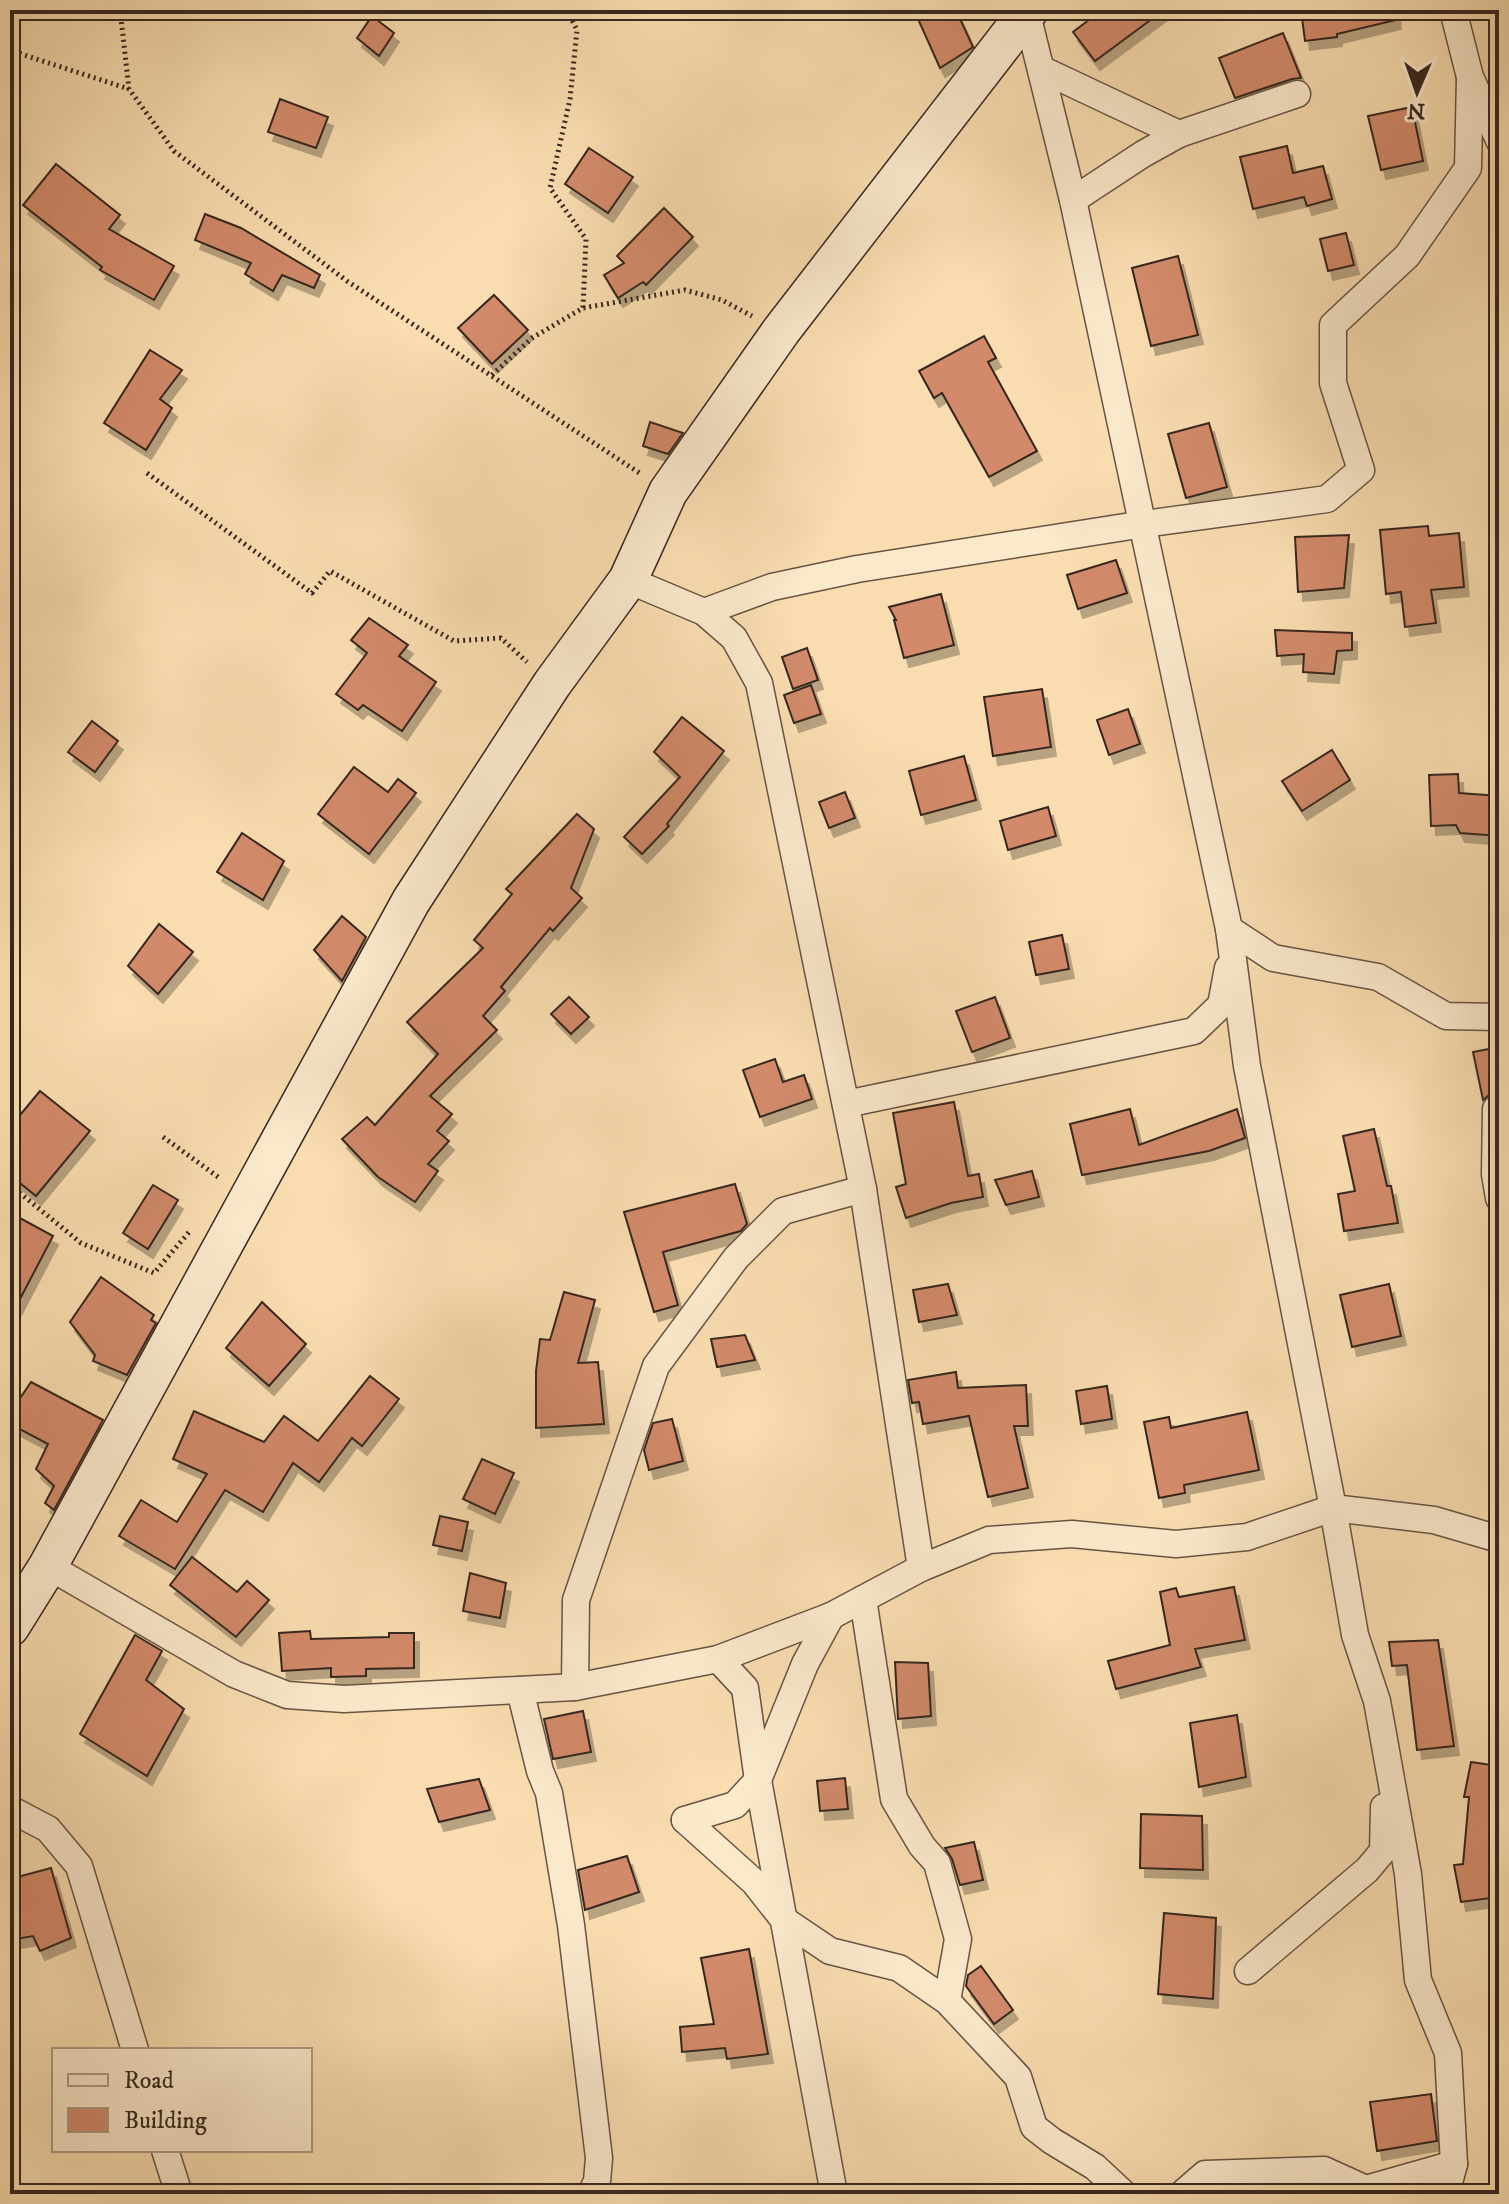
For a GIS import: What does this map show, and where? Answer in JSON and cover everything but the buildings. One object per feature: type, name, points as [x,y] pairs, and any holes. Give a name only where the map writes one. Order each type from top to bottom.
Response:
[{"type":"street","points":[[1453,10],[1470,77],[1499,140]]},
{"type":"street","points":[[1027,11],[1073,200],[1144,524],[1230,939],[1247,1066],[1355,1635],[1377,1701],[1408,1874],[1418,1980],[1448,2053],[1454,2164],[1446,2194]]},
{"type":"street","points":[[10,1627],[48,1566],[411,901],[552,684],[628,580],[668,492],[781,331],[1027,11]]},
{"type":"street","points":[[1041,69],[1179,134]]},
{"type":"street","points":[[704,612],[772,587],[857,569],[1327,499],[1361,470],[1333,383],[1333,325],[1407,256],[1468,168],[1470,77]]},
{"type":"street","points":[[1073,200],[1179,134],[1297,94]]},
{"type":"street","points":[[628,580],[704,612],[734,638],[759,683],[863,1189],[921,1568]]},
{"type":"street","points":[[1230,939],[1273,958],[1378,977],[1446,1016],[1499,1017]]},
{"type":"street","points":[[846,1104],[1194,1031],[1221,1005],[1230,939]]},
{"type":"street","points":[[1496,1109],[1498,1180]]},
{"type":"street","points":[[575,1687],[576,1600],[656,1366],[736,1258],[783,1211],[863,1189]]},
{"type":"street","points":[[48,1566],[234,1674],[287,1695],[344,1699],[575,1687],[718,1659],[831,1616],[921,1568],[989,1540],[1072,1534],[1176,1544],[1247,1537],[1333,1508],[1434,1520],[1499,1539]]},
{"type":"street","points":[[863,1599],[894,1799],[922,1846],[937,1863],[958,1939],[947,2001]]},
{"type":"street","points":[[831,1616],[805,1664],[758,1780],[735,1805],[685,1820],[754,1882],[784,1920],[830,1951],[899,1968],[947,2001],[1018,2077],[1034,2127],[1095,2167],[1124,2194]]},
{"type":"street","points":[[718,1659],[745,1688],[758,1780],[834,2194]]},
{"type":"street","points":[[520,1690],[540,1771],[549,1793],[571,1925],[599,2158],[597,2181],[591,2194]]},
{"type":"street","points":[[1248,1971],[1367,1870],[1383,1851],[1386,1751]]},
{"type":"street","points":[[10,1809],[48,1829],[79,1866],[134,2048]]},
{"type":"street","points":[[166,2152],[179,2194]]},
{"type":"street","points":[[1182,2194],[1205,2174],[1324,2170],[1366,2189],[1454,2164]]},
{"type":"path","points":[[120,10],[129,89],[174,151],[347,281],[668,492]]},
{"type":"path","points":[[567,10],[577,30],[570,99],[550,188],[586,239],[583,308]]},
{"type":"path","points":[[10,46],[21,54],[129,89]]},
{"type":"path","points":[[492,375],[532,338],[583,308],[685,290],[722,300],[781,331]]},
{"type":"path","points":[[147,473],[312,593],[330,571],[454,641],[501,638],[552,684]]},
{"type":"path","points":[[163,1137],[229,1185],[242,1208]]},
{"type":"path","points":[[10,1185],[81,1243],[154,1273],[191,1229]]}]
